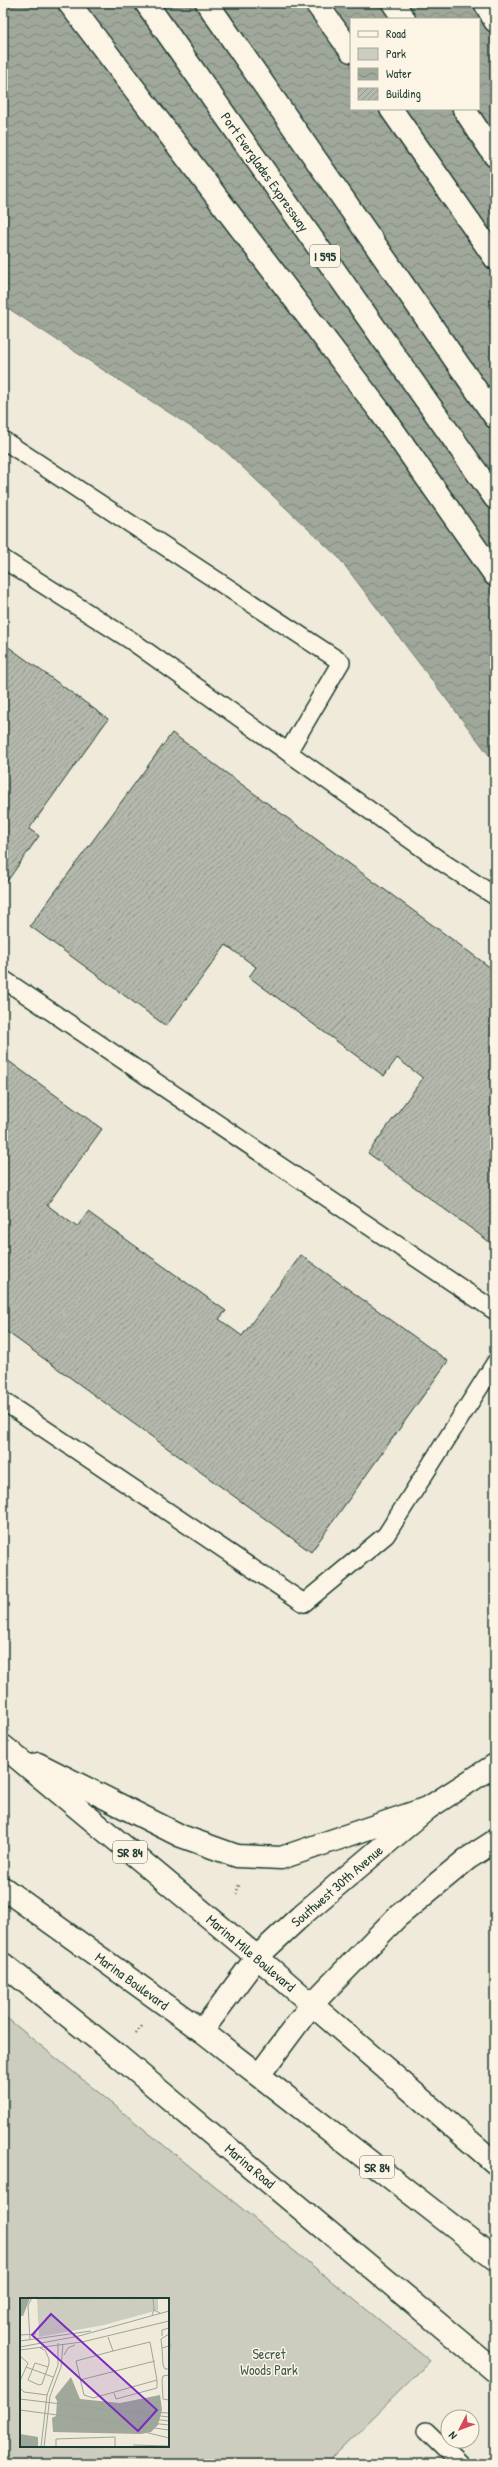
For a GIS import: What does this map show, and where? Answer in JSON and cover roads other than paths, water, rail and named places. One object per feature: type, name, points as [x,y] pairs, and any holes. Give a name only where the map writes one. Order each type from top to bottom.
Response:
[{"type":"main road","points":[[69,3],[379,410],[495,575]]},
{"type":"main road","name":"Port Everglades Expressway","points":[[146,3],[495,498]]},
{"type":"main road","points":[[207,3],[495,418]]},
{"type":"main road","points":[[393,3],[403,18]]},
{"type":"main road","points":[[485,3],[495,21]]},
{"type":"main road","points":[[321,8],[350,50]]},
{"type":"main road","points":[[392,110],[495,258]]},
{"type":"main road","points":[[465,110],[495,156]]},
{"type":"main road","points":[[3,1746],[181,1836],[237,1856],[281,1858],[428,1808]]},
{"type":"main road","name":"Marina Mile Boulevard","points":[[3,1746],[258,1958],[495,2163]]},
{"type":"main road","name":"Southwest 30th Avenue","points":[[202,2031],[258,1958],[303,1914],[428,1808],[495,1765]]},
{"type":"main road","points":[[259,2075],[312,2004],[397,1917],[467,1859],[495,1841]]},
{"type":"main road","name":"Marina Boulevard","points":[[3,1888],[202,2031],[259,2075]]},
{"type":"main road","name":"Marina Road","points":[[3,1964],[117,2055],[495,2372]]},
{"type":"main road","name":"SR 84","points":[[259,2075],[495,2260]]},
{"type":"lane","points":[[3,440],[341,662],[288,752]]},
{"type":"lane","points":[[3,559],[132,641],[442,862],[495,896]]},
{"type":"lane","points":[[3,979],[495,1311]]},
{"type":"lane","points":[[3,1401],[304,1603],[386,1536],[495,1363]]},
{"type":"lane","points":[[426,2431],[460,2464]]},
{"type":"water","points":[[3,3],[495,3],[495,763],[339,558],[219,445],[3,305]]},
{"type":"park label","name":"Secret Woods Park","points":[[269,2362]]}]
